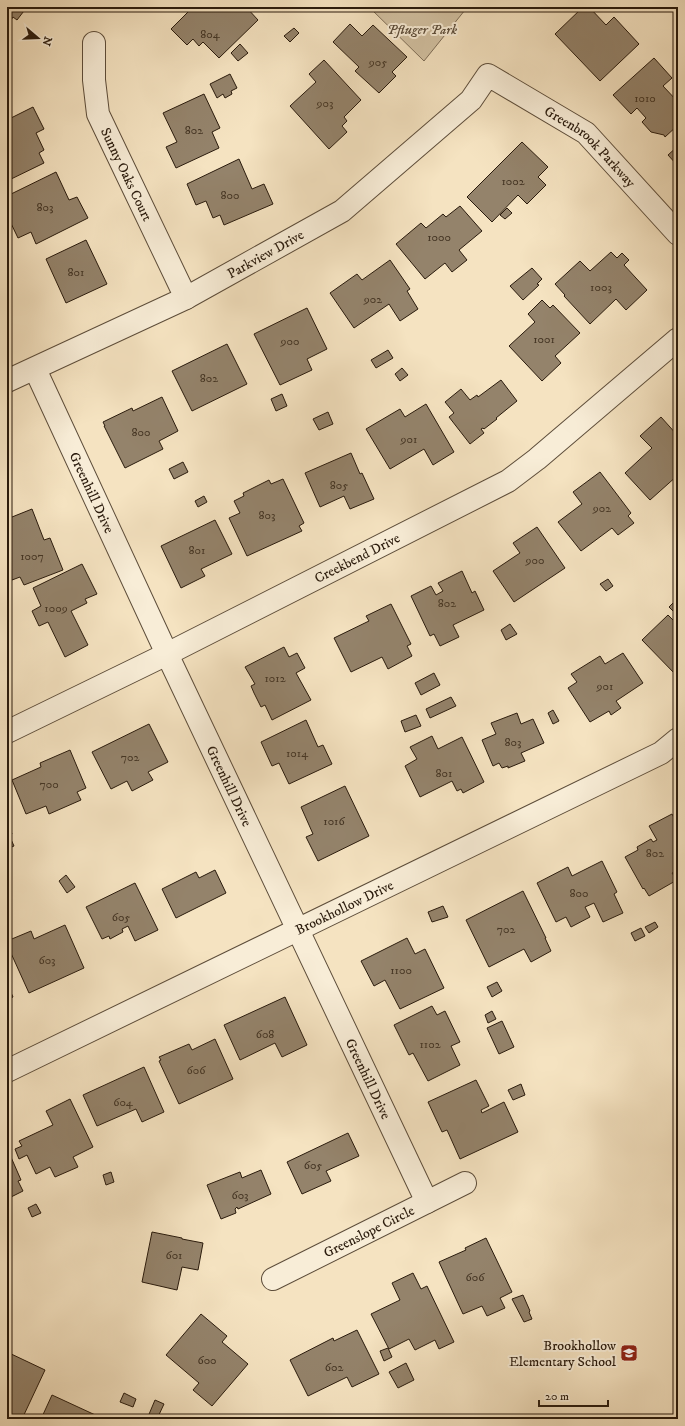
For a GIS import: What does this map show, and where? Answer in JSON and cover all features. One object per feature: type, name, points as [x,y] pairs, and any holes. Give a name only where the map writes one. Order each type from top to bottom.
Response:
[{"type":"street","name":"Sunny Oaks Court","points":[[94,43],[94,80],[98,114],[186,298]]},
{"type":"street","name":"Parkview Drive","points":[[7,381],[186,298],[342,211],[470,100],[488,75]]},
{"type":"street","name":"Greenbrook Parkway","points":[[488,75],[586,133],[678,234]]},
{"type":"street","name":"Creekbend Drive","points":[[7,732],[167,654],[508,482],[678,339]]},
{"type":"street","name":"Greenhill Drive","points":[[35,369],[167,654],[427,1202]]},
{"type":"street","name":"Brookhollow Drive","points":[[7,1071],[661,753],[678,739]]},
{"type":"street","name":"Greenslope Circle","points":[[273,1279],[465,1183]]},
{"type":"green space","name":"Pfluger Park","points":[[369,7],[464,7],[465,10],[424,61]]},
{"type":"building","points":[[7,7],[27,7],[17,20],[13,17],[7,26]]},
{"type":"building","points":[[193,7],[246,7],[258,20],[219,58],[203,42],[199,46],[193,39],[187,45],[171,29]]},
{"type":"building","points":[[583,7],[589,7],[606,25],[614,17],[639,44],[600,81],[555,34]]},
{"type":"building","points":[[350,24],[362,36],[373,25],[407,57],[392,72],[396,76],[379,93],[355,71],[359,67],[333,42]]},
{"type":"building","points":[[294,28],[299,33],[290,42],[284,36]]},
{"type":"building","points":[[240,44],[248,53],[238,61],[231,53]]},
{"type":"building","points":[[654,58],[672,78],[663,86],[678,102],[678,125],[665,137],[664,135],[651,132],[642,122],[646,118],[637,108],[631,114],[613,95]]},
{"type":"building","points":[[324,60],[361,100],[344,117],[347,121],[342,126],[347,132],[329,149],[290,106],[316,82],[309,74]]},
{"type":"building","points":[[230,74],[237,88],[231,91],[232,94],[225,98],[223,94],[217,98],[210,84]]},
{"type":"building","points":[[204,94],[220,128],[212,132],[219,148],[176,168],[166,147],[177,142],[163,113]]},
{"type":"building","points":[[33,107],[44,129],[36,133],[44,150],[39,153],[44,163],[7,181],[7,120]]},
{"type":"building","points":[[522,142],[548,167],[538,177],[546,185],[527,204],[518,195],[492,222],[467,197]]},
{"type":"building","points":[[678,146],[678,166],[668,155]]},
{"type":"building","points":[[239,159],[252,189],[264,184],[273,204],[224,225],[220,215],[213,218],[206,201],[196,205],[187,184]]},
{"type":"building","points":[[56,172],[69,200],[77,197],[88,218],[36,244],[31,232],[18,238],[7,215],[7,196]]},
{"type":"building","points":[[460,206],[482,231],[459,250],[467,260],[452,272],[445,263],[425,279],[396,244],[421,223],[426,228],[443,214],[446,217]]},
{"type":"building","points":[[507,208],[512,213],[505,219],[500,215]]},
{"type":"building","points":[[86,240],[107,284],[66,303],[46,259]]},
{"type":"building","points":[[611,252],[617,258],[622,253],[629,260],[624,265],[647,290],[626,310],[616,299],[590,324],[555,284],[580,261],[590,271]]},
{"type":"building","points":[[390,260],[410,289],[407,291],[418,309],[400,321],[389,304],[354,328],[330,293],[357,274],[362,280]]},
{"type":"building","points":[[532,268],[542,279],[537,284],[539,285],[523,300],[510,286]]},
{"type":"building","points":[[542,300],[550,308],[553,305],[580,333],[555,356],[561,363],[542,381],[509,346],[535,322],[528,314]]},
{"type":"building","points":[[307,308],[327,349],[307,359],[312,370],[280,385],[254,334]]},
{"type":"building","points":[[227,344],[247,384],[192,411],[172,371]]},
{"type":"building","points":[[388,350],[393,358],[376,368],[371,360]]},
{"type":"building","points":[[402,368],[408,375],[400,381],[395,374]]},
{"type":"building","points":[[501,380],[517,401],[496,418],[497,419],[484,429],[481,429],[484,433],[470,444],[449,417],[454,413],[445,402],[461,389],[470,400],[477,395],[478,397]]},
{"type":"building","points":[[282,394],[287,406],[276,411],[271,399]]},
{"type":"building","points":[[162,397],[178,431],[159,441],[163,449],[125,468],[103,422],[132,408],[133,411]]},
{"type":"building","points":[[426,404],[454,452],[433,465],[424,449],[390,469],[366,429],[400,409],[405,417]]},
{"type":"building","points":[[328,412],[333,424],[319,430],[313,419]]},
{"type":"building","points":[[661,417],[678,436],[678,475],[650,500],[625,473],[652,448],[640,436]]},
{"type":"building","points":[[351,453],[360,474],[362,473],[374,499],[350,509],[344,496],[320,507],[305,473]]},
{"type":"building","points":[[183,462],[188,472],[174,479],[169,469]]},
{"type":"building","points":[[600,472],[631,513],[628,516],[634,523],[618,535],[612,528],[581,551],[558,522],[582,504],[573,492]]},
{"type":"building","points":[[283,479],[304,523],[299,526],[302,531],[247,556],[229,518],[240,513],[234,501],[244,496],[243,493],[269,480],[271,484]]},
{"type":"building","points":[[204,496],[207,502],[198,507],[195,501]]},
{"type":"building","points":[[32,509],[44,540],[50,538],[63,570],[24,585],[20,577],[12,580],[7,566],[7,519]]},
{"type":"building","points":[[215,520],[232,554],[201,569],[205,576],[181,588],[161,546]]},
{"type":"building","points":[[537,527],[565,568],[514,602],[493,571],[520,553],[513,543]]},
{"type":"building","points":[[82,564],[97,594],[85,599],[87,603],[71,611],[88,645],[65,657],[48,622],[39,626],[32,611],[41,606],[33,588]]},
{"type":"building","points":[[462,571],[472,593],[475,591],[484,610],[453,625],[459,637],[440,646],[434,634],[430,636],[411,596],[431,586],[436,595],[443,591],[438,583]]},
{"type":"building","points":[[608,579],[613,586],[606,591],[600,584]]},
{"type":"building","points":[[678,598],[678,616],[669,607]]},
{"type":"building","points":[[391,604],[411,644],[407,646],[412,656],[388,669],[382,657],[351,672],[334,638],[369,621],[366,616]]},
{"type":"building","points":[[668,615],[674,621],[678,616],[678,673],[676,675],[642,640]]},
{"type":"building","points":[[510,624],[517,634],[506,640],[501,630]]},
{"type":"building","points":[[284,647],[289,657],[297,653],[305,668],[296,673],[311,700],[272,720],[265,705],[261,707],[251,686],[255,684],[245,667]]},
{"type":"building","points":[[623,653],[643,683],[616,701],[621,708],[611,715],[609,711],[590,722],[568,688],[577,682],[571,674],[600,656],[605,664]]},
{"type":"building","points":[[434,673],[440,685],[421,695],[415,683]]},
{"type":"building","points":[[451,697],[456,706],[430,718],[426,709]]},
{"type":"building","points":[[553,710],[559,721],[553,724],[548,713]]},
{"type":"building","points":[[517,713],[521,724],[533,719],[544,743],[521,753],[525,761],[508,768],[508,766],[502,768],[499,763],[493,766],[482,740],[496,734],[491,723]]},
{"type":"building","points":[[416,715],[421,726],[405,732],[401,721]]},
{"type":"building","points":[[306,720],[318,747],[323,745],[332,764],[289,784],[279,763],[272,766],[261,742]]},
{"type":"building","points":[[149,724],[168,762],[148,772],[153,780],[132,791],[127,781],[111,789],[92,752]]},
{"type":"building","points":[[432,736],[438,749],[462,737],[484,782],[463,793],[461,789],[457,791],[452,781],[420,797],[405,766],[417,759],[410,747]]},
{"type":"building","points":[[70,750],[86,788],[77,792],[81,800],[49,814],[46,806],[26,814],[12,780],[41,767],[40,763]]},
{"type":"building","points":[[345,786],[369,836],[318,861],[306,837],[313,834],[301,807]]},
{"type":"building","points":[[672,814],[678,825],[678,870],[672,873],[677,880],[649,896],[644,888],[643,889],[625,857],[638,850],[637,847],[651,839],[653,842],[657,840],[649,826]]},
{"type":"building","points":[[7,822],[12,834],[9,835],[14,846],[7,849]]},
{"type":"building","points":[[602,861],[617,892],[614,894],[623,913],[603,922],[594,903],[585,907],[590,917],[571,927],[566,917],[556,922],[537,883],[568,867],[572,876]]},
{"type":"building","points":[[215,870],[226,893],[176,918],[162,889],[196,872],[199,878]]},
{"type":"building","points":[[66,875],[75,887],[67,893],[59,881]]},
{"type":"building","points":[[135,883],[158,930],[135,941],[128,926],[122,929],[123,932],[110,939],[109,936],[102,939],[86,907]]},
{"type":"building","points":[[523,891],[551,951],[531,962],[524,949],[489,967],[466,920]]},
{"type":"building","points":[[443,906],[448,917],[432,922],[428,912]]},
{"type":"building","points":[[655,922],[658,927],[649,933],[645,927]]},
{"type":"building","points":[[65,925],[84,968],[29,993],[7,941],[31,931],[34,939]]},
{"type":"building","points":[[641,928],[645,936],[635,941],[631,933]]},
{"type":"building","points":[[407,938],[415,954],[425,949],[444,988],[400,1009],[385,980],[374,986],[361,961]]},
{"type":"building","points":[[497,982],[502,991],[492,997],[487,987]]},
{"type":"building","points":[[7,984],[13,997],[7,1000]]},
{"type":"building","points":[[285,997],[307,1045],[282,1057],[275,1043],[240,1060],[224,1025]]},
{"type":"building","points":[[432,1006],[437,1015],[445,1011],[460,1042],[451,1046],[460,1065],[428,1081],[413,1053],[409,1055],[394,1025]]},
{"type":"building","points":[[492,1011],[496,1019],[488,1023],[485,1015]]},
{"type":"building","points":[[502,1021],[514,1047],[499,1054],[487,1028]]},
{"type":"building","points":[[215,1039],[233,1079],[179,1104],[159,1061],[161,1060],[159,1057],[189,1044],[192,1050]]},
{"type":"building","points":[[144,1067],[164,1112],[142,1122],[136,1109],[97,1126],[83,1095]]},
{"type":"building","points":[[476,1080],[489,1106],[481,1110],[482,1113],[504,1102],[518,1132],[460,1159],[447,1130],[442,1132],[428,1102]]},
{"type":"building","points":[[521,1084],[525,1095],[513,1100],[508,1090]]},
{"type":"building","points":[[70,1099],[93,1147],[73,1157],[78,1167],[55,1177],[50,1167],[36,1174],[27,1155],[19,1159],[15,1149],[22,1146],[19,1141],[53,1125],[46,1111]]},
{"type":"building","points":[[348,1133],[359,1156],[326,1171],[331,1181],[302,1194],[287,1162]]},
{"type":"building","points":[[7,1148],[21,1180],[18,1181],[23,1191],[7,1199]]},
{"type":"building","points":[[261,1170],[271,1194],[238,1209],[237,1207],[235,1209],[236,1213],[221,1219],[207,1185],[240,1172],[242,1178]]},
{"type":"building","points":[[111,1172],[114,1182],[106,1185],[103,1175]]},
{"type":"building","points":[[36,1204],[41,1213],[32,1217],[28,1208]]},
{"type":"building","points":[[152,1232],[203,1243],[198,1270],[182,1267],[177,1290],[142,1282]]},
{"type":"building","points":[[486,1238],[512,1292],[500,1298],[505,1308],[487,1316],[482,1306],[463,1314],[439,1262],[466,1250],[465,1248]]},
{"type":"building","points":[[413,1273],[421,1289],[427,1286],[454,1342],[439,1349],[435,1340],[415,1350],[409,1339],[389,1349],[371,1314],[400,1300],[392,1283]]},
{"type":"building","points":[[523,1295],[532,1319],[524,1322],[512,1299]]},
{"type":"building","points":[[201,1314],[227,1336],[222,1342],[248,1364],[212,1406],[193,1390],[199,1383],[166,1355]]},
{"type":"building","points":[[357,1330],[379,1374],[352,1387],[347,1377],[308,1396],[290,1360],[333,1338],[334,1341]]},
{"type":"building","points":[[388,1348],[392,1357],[384,1361],[380,1351]]},
{"type":"building","points":[[7,1352],[45,1370],[22,1419],[7,1419]]},
{"type":"building","points":[[406,1363],[414,1380],[398,1388],[389,1372]]},
{"type":"building","points":[[124,1393],[136,1399],[133,1407],[120,1402]]},
{"type":"building","points":[[52,1395],[104,1419],[41,1419]]},
{"type":"building","points":[[155,1400],[164,1404],[157,1419],[147,1419]]},
{"type":"building","points":[[280,1415],[281,1419],[271,1419],[271,1416]]},
{"type":"place","name":"Brookhollow Elementary School","points":[[629,1353]]}]
